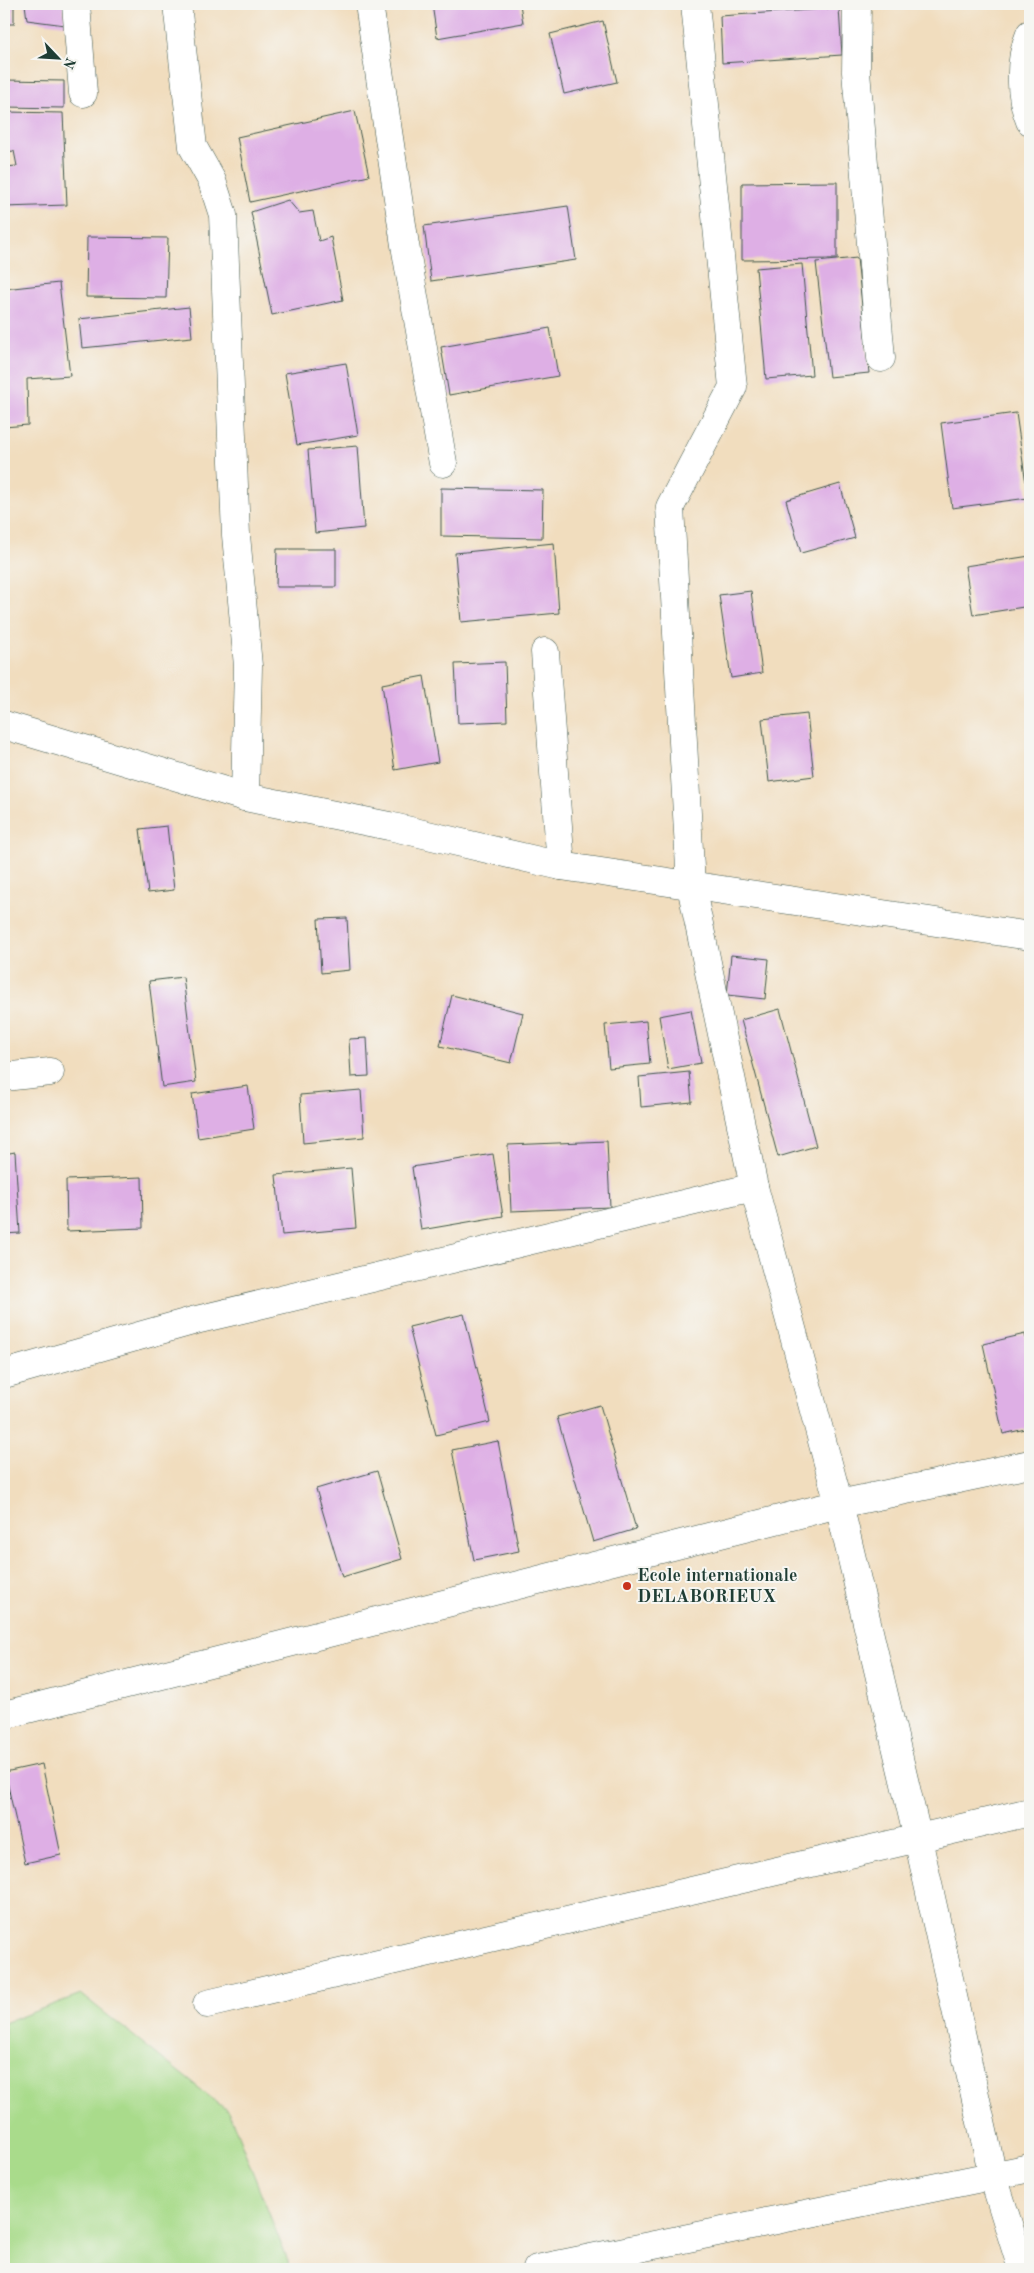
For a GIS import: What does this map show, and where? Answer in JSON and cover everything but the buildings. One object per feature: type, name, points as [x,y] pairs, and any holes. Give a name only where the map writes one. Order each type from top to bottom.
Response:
[{"type":"street","points":[[76,4],[83,93]]},
{"type":"street","points":[[177,4],[193,147],[212,181],[223,215],[236,535],[248,666],[245,798]]},
{"type":"street","points":[[369,4],[405,245],[443,463]]},
{"type":"street","points":[[695,4],[733,387],[670,507],[691,886],[754,1186],[839,1504],[918,1838],[993,2176],[1022,2269]]},
{"type":"street","points":[[857,4],[856,72],[881,358]]},
{"type":"street","points":[[1030,34],[1025,46],[1022,80],[1025,109],[1030,121]]},
{"type":"street","points":[[545,652],[561,866]]},
{"type":"street","points":[[4,725],[245,798],[389,826],[561,866],[1030,936]]},
{"type":"street","points":[[4,1077],[50,1072]]},
{"type":"street","points":[[4,1374],[196,1320],[754,1186]]},
{"type":"street","points":[[4,1715],[839,1504],[1030,1464]]},
{"type":"street","points":[[207,2004],[1030,1812]]},
{"type":"street","points":[[537,2269],[1030,2168]]},
{"type":"green space","points":[[81,1994],[229,2112],[291,2269],[4,2269],[4,2023]]},
{"type":"place","name":"Ecole internationale DELABORIEUX","points":[[627,1586]]}]
